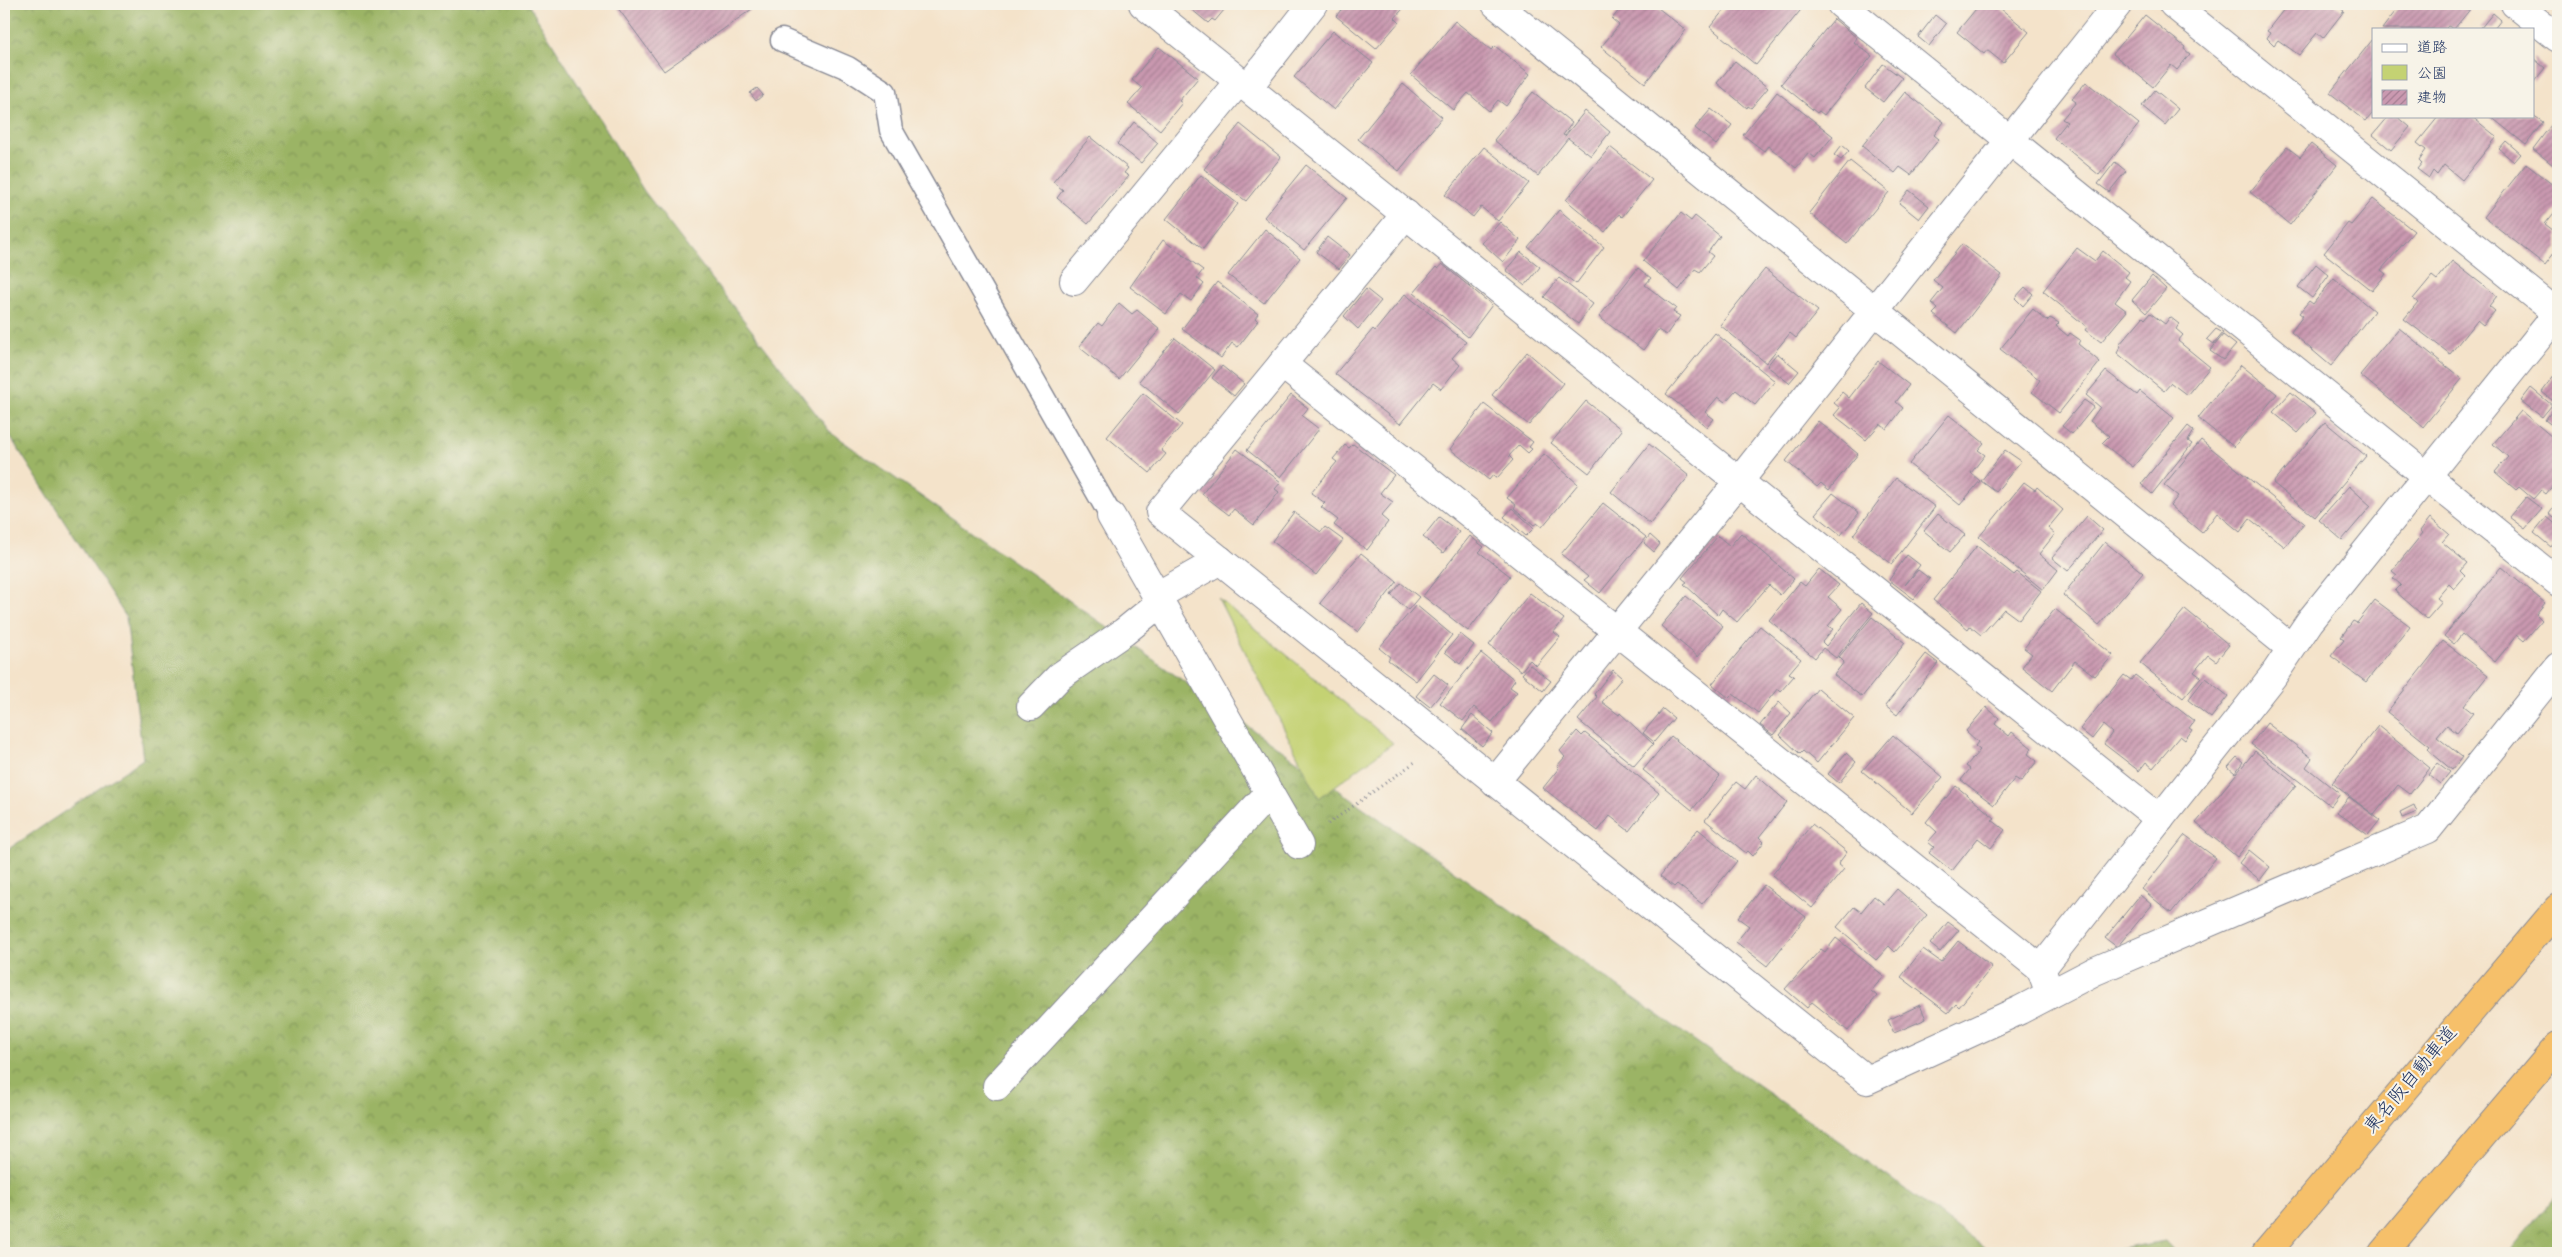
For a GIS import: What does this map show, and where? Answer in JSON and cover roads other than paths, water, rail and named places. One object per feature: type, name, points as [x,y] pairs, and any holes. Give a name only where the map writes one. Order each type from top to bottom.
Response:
[{"type":"highway","name":"東名阪自動車道","points":[[2266,1253],[2558,908]]},
{"type":"highway","points":[[2383,1253],[2558,1046]]},
{"type":"street","points":[[1143,4],[1740,480],[2160,819]]},
{"type":"street","points":[[1074,281],[1313,4]]},
{"type":"street","points":[[1496,4],[2291,648]]},
{"type":"street","points":[[1841,4],[2429,476],[2558,582]]},
{"type":"street","points":[[1495,782],[1740,480],[2118,4]]},
{"type":"street","points":[[2046,982],[2160,819],[2273,676],[2310,621],[2429,476],[2558,313],[2173,4]]},
{"type":"street","points":[[2515,4],[2558,38]]},
{"type":"street","points":[[1406,214],[1160,512],[1867,1080],[2046,982],[2095,971],[2428,829],[2558,667]]},
{"type":"street","points":[[1282,364],[1616,631],[2046,982]]},
{"type":"street","points":[[1111,516],[1299,844]]},
{"type":"street","points":[[1031,706],[1060,676],[1124,632],[1159,599],[1220,560]]},
{"type":"street","points":[[997,1086],[1269,793]]},
{"type":"lane","points":[[782,40],[848,68],[886,92],[891,130],[1111,516]]}]
